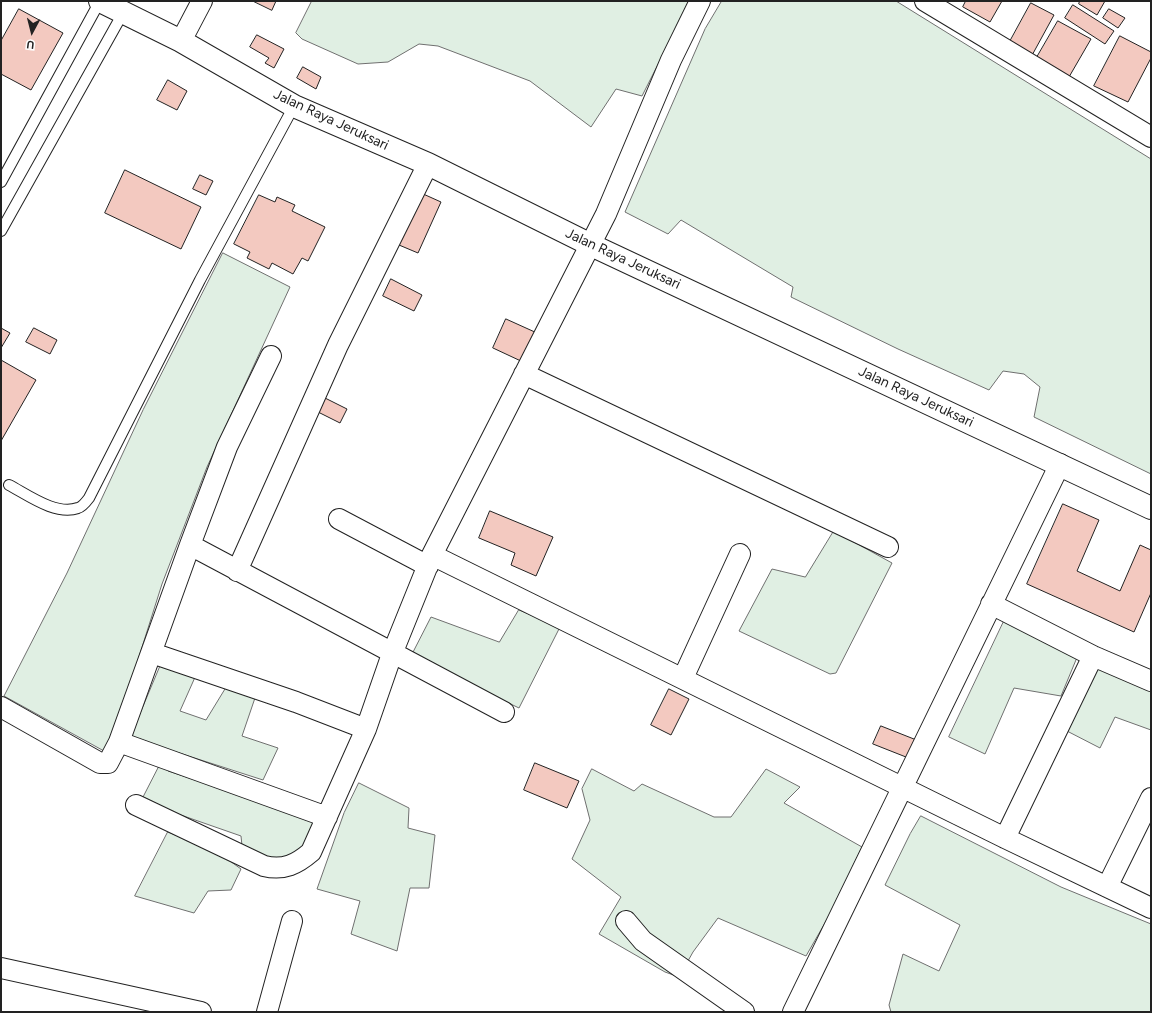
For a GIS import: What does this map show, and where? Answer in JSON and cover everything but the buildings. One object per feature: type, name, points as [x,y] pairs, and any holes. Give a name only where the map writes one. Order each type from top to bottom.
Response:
[{"type":"street","name":"Jalan Raya Jeruksari","points":[[100,1],[181,41],[294,106],[428,164],[592,239],[1151,508]]},
{"type":"street","points":[[181,41],[202,1]]},
{"type":"street","points":[[136,805],[264,866],[280,869],[295,864],[312,852],[366,729],[392,654],[430,560],[606,214],[672,60],[700,1]]},
{"type":"street","points":[[925,1],[1151,137]]},
{"type":"street","points":[[237,571],[338,345],[428,164]]},
{"type":"street","points":[[1,707],[103,764],[108,763],[119,742],[227,447],[271,356]]},
{"type":"street","points":[[524,374],[802,508],[888,547]]},
{"type":"street","points":[[794,1012],[1060,464]]},
{"type":"street","points":[[339,519],[682,678],[1005,838],[1151,908]]},
{"type":"street","points":[[190,545],[392,654],[504,712]]},
{"type":"street","points":[[682,678],[740,554]]},
{"type":"street","points":[[991,604],[1093,656],[1151,681]]},
{"type":"street","points":[[152,654],[296,702],[366,729]]},
{"type":"street","points":[[1005,838],[1093,656]]},
{"type":"street","points":[[119,742],[327,818]]},
{"type":"street","points":[[1107,887],[1151,798]]},
{"type":"street","points":[[267,1012],[292,921]]},
{"type":"street","points":[[626,921],[643,941],[744,1012]]},
{"type":"street","points":[[1,968],[201,1012]]},
{"type":"lane","points":[[1,182],[100,1]]},
{"type":"lane","points":[[1,231],[123,13]]},
{"type":"lane","points":[[9,485],[50,506],[68,510],[80,508],[89,498],[200,280],[294,106]]},
{"type":"green space","points":[[312,1],[690,1],[642,96],[616,89],[591,127],[530,81],[438,46],[419,44],[388,62],[358,64],[302,39],[296,33]]},
{"type":"green space","points":[[722,1],[896,1],[1151,159],[1151,474],[1034,417],[1040,387],[1024,374],[1003,371],[989,390],[898,349],[791,297],[793,287],[681,220],[668,234],[625,212],[705,29]]},
{"type":"green space","points":[[223,253],[290,287],[207,467],[162,584],[119,720],[104,751],[4,696],[67,573],[143,410]]},
{"type":"green space","points":[[834,531],[892,563],[836,673],[830,674],[739,631],[772,569],[805,577]]},
{"type":"green space","points":[[519,610],[560,627],[519,708],[411,656],[431,617],[499,642]]},
{"type":"green space","points":[[1006,617],[1083,643],[1061,696],[1014,688],[985,754],[949,737]]},
{"type":"green space","points":[[1095,661],[1151,685],[1151,730],[1115,717],[1100,748],[1065,730]]},
{"type":"green space","points":[[162,662],[196,675],[180,711],[206,720],[228,684],[256,695],[242,736],[278,748],[263,780],[176,752],[168,771],[319,820],[294,861],[275,864],[242,846],[241,836],[175,813],[143,797],[163,758],[131,736]]},
{"type":"green space","points":[[592,769],[634,791],[642,784],[714,817],[731,817],[766,769],[800,787],[784,803],[862,847],[833,909],[806,956],[718,918],[693,952],[679,977],[665,972],[599,934],[621,897],[572,859],[590,820],[582,789]]},
{"type":"green space","points":[[359,783],[409,808],[408,828],[435,835],[429,888],[410,888],[397,951],[351,934],[360,901],[317,889],[344,813]]},
{"type":"green space","points":[[921,816],[1061,887],[1151,924],[1151,1012],[891,1012],[889,1005],[903,954],[939,971],[960,925],[885,885],[910,834]]},
{"type":"green space","points":[[168,832],[219,853],[241,869],[231,890],[208,891],[194,913],[135,896]]}]
